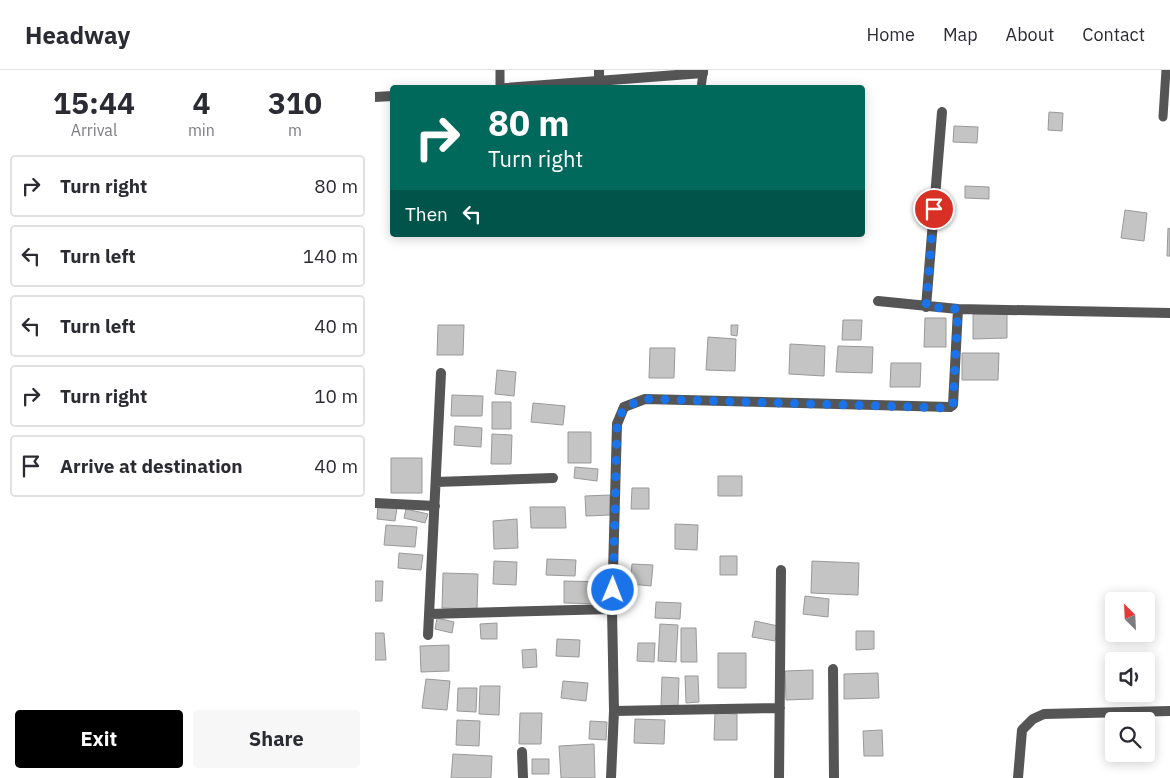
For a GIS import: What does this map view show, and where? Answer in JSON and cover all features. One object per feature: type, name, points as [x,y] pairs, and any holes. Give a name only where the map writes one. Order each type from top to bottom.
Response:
[{"type":"street","points":[[527,85],[599,75],[703,71]]},
{"type":"street","points":[[375,97],[390,96]]},
{"type":"street","points":[[926,307],[942,112]]},
{"type":"street","points":[[878,301],[958,309],[1170,312]]},
{"type":"street","points":[[611,778],[613,711],[612,609],[617,424],[624,407],[645,399],[950,408],[953,405],[958,309]]},
{"type":"street","points":[[428,635],[441,372]]},
{"type":"street","points":[[436,482],[553,478]]},
{"type":"street","points":[[375,503],[435,506]]},
{"type":"street","points":[[779,778],[781,570]]},
{"type":"street","points":[[429,614],[612,609]]},
{"type":"street","points":[[833,669],[834,778]]},
{"type":"street","points":[[613,711],[780,708]]},
{"type":"street","points":[[1018,778],[1021,730],[1033,719],[1044,714],[1170,711]]},
{"type":"street","points":[[522,752],[523,778]]},
{"type":"lane","points":[[500,70],[500,85]]},
{"type":"lane","points":[[1163,117],[1167,70]]},
{"type":"lane","points":[[701,85],[703,71]]},
{"type":"building","points":[[1049,112],[1063,113],[1062,131],[1048,130]]},
{"type":"building","points":[[954,126],[978,127],[977,143],[953,142]]},
{"type":"building","points":[[965,186],[989,187],[989,199],[965,198]]},
{"type":"building","points":[[1125,210],[1147,213],[1144,241],[1121,238]]},
{"type":"building","points":[[1168,228],[1170,229],[1170,256],[1167,256]]},
{"type":"building","points":[[973,314],[1007,314],[1007,338],[973,339]]},
{"type":"building","points":[[925,318],[946,318],[946,347],[924,347]]},
{"type":"building","points":[[843,320],[862,320],[861,340],[842,340]]},
{"type":"building","points":[[438,325],[464,325],[463,355],[437,355]]},
{"type":"building","points":[[731,325],[738,325],[737,336],[731,335]]},
{"type":"building","points":[[708,337],[736,339],[735,371],[706,370]]},
{"type":"building","points":[[790,344],[825,346],[824,376],[789,374]]},
{"type":"building","points":[[838,346],[873,347],[872,373],[836,372]]},
{"type":"building","points":[[650,348],[675,348],[674,378],[649,378]]},
{"type":"building","points":[[962,353],[999,353],[998,380],[962,380]]},
{"type":"building","points":[[891,363],[921,363],[920,387],[890,387]]},
{"type":"building","points":[[497,370],[516,372],[514,396],[495,394]]},
{"type":"building","points":[[452,395],[483,396],[482,416],[451,416]]},
{"type":"building","points":[[492,402],[511,402],[511,429],[492,429]]},
{"type":"building","points":[[533,403],[565,406],[563,425],[531,422]]},
{"type":"building","points":[[455,426],[482,428],[481,447],[454,445]]},
{"type":"building","points":[[568,432],[591,432],[591,463],[568,463]]},
{"type":"building","points":[[492,434],[512,435],[511,464],[491,464]]},
{"type":"building","points":[[391,458],[422,458],[422,493],[391,493]]},
{"type":"building","points":[[575,467],[598,469],[597,481],[574,478]]},
{"type":"building","points":[[718,476],[742,476],[742,496],[718,496]]},
{"type":"building","points":[[632,488],[649,488],[649,509],[631,509]]},
{"type":"building","points":[[610,495],[610,515],[586,516],[585,496]]},
{"type":"building","points":[[378,506],[397,508],[395,521],[377,519]]},
{"type":"building","points":[[530,507],[565,507],[566,528],[531,528]]},
{"type":"building","points":[[406,509],[428,514],[425,523],[404,518]]},
{"type":"building","points":[[517,519],[518,548],[494,549],[493,521]]},
{"type":"building","points":[[675,524],[698,525],[697,550],[675,549]]},
{"type":"building","points":[[386,525],[417,527],[415,547],[384,545]]},
{"type":"building","points":[[399,553],[423,555],[421,570],[398,568]]},
{"type":"building","points":[[720,556],[737,556],[737,575],[720,575]]},
{"type":"building","points":[[547,559],[576,560],[575,576],[546,575]]},
{"type":"building","points":[[494,561],[517,562],[516,585],[493,584]]},
{"type":"building","points":[[812,561],[859,563],[858,595],[811,593]]},
{"type":"building","points":[[632,564],[653,565],[651,586],[630,584]]},
{"type":"building","points":[[443,573],[478,574],[477,609],[442,608]]},
{"type":"building","points":[[375,581],[383,581],[382,601],[375,601]]},
{"type":"building","points":[[564,581],[605,582],[604,604],[564,603]]},
{"type":"building","points":[[805,596],[829,599],[828,617],[803,614]]},
{"type":"building","points":[[656,602],[681,603],[680,619],[655,618]]},
{"type":"building","points":[[437,618],[454,622],[452,633],[435,629]]},
{"type":"building","points":[[755,621],[778,626],[775,641],[752,637]]},
{"type":"building","points":[[497,623],[497,639],[481,639],[480,624]]},
{"type":"building","points":[[660,624],[678,625],[676,662],[658,661]]},
{"type":"building","points":[[681,628],[696,628],[697,662],[681,662]]},
{"type":"building","points":[[856,631],[874,631],[874,649],[856,650]]},
{"type":"building","points":[[375,633],[384,633],[386,660],[375,660]]},
{"type":"building","points":[[557,639],[580,640],[579,657],[556,656]]},
{"type":"building","points":[[638,643],[655,643],[654,662],[637,661]]},
{"type":"building","points":[[449,645],[449,671],[421,672],[420,646]]},
{"type":"building","points":[[536,649],[537,667],[523,668],[522,650]]},
{"type":"building","points":[[718,653],[746,653],[746,688],[718,688]]},
{"type":"building","points":[[813,670],[813,699],[786,700],[785,671]]},
{"type":"building","points":[[878,673],[879,698],[844,699],[844,674]]},
{"type":"building","points":[[685,676],[698,676],[699,702],[686,703]]},
{"type":"building","points":[[662,677],[679,678],[678,706],[661,706]]},
{"type":"building","points":[[426,679],[450,681],[447,710],[422,708]]},
{"type":"building","points":[[563,681],[588,683],[586,701],[561,698]]},
{"type":"building","points":[[480,686],[500,686],[499,715],[479,714]]},
{"type":"building","points":[[458,688],[477,688],[476,712],[457,711]]},
{"type":"building","points":[[520,713],[542,713],[541,744],[519,744]]},
{"type":"building","points":[[715,713],[737,714],[737,740],[714,740]]},
{"type":"building","points":[[635,719],[665,720],[664,744],[634,743]]},
{"type":"building","points":[[457,720],[480,721],[479,746],[456,745]]},
{"type":"building","points":[[590,721],[607,722],[606,740],[589,739]]},
{"type":"building","points":[[882,730],[883,756],[864,756],[863,731]]},
{"type":"building","points":[[594,744],[595,778],[561,778],[559,746]]},
{"type":"building","points":[[453,754],[492,756],[491,778],[451,778]]},
{"type":"building","points":[[532,759],[549,759],[549,774],[532,774]]},
{"type":"route","points":[[613,590],[617,424],[624,407],[645,399],[950,408],[953,405],[958,309],[926,307],[934,209]]}]
